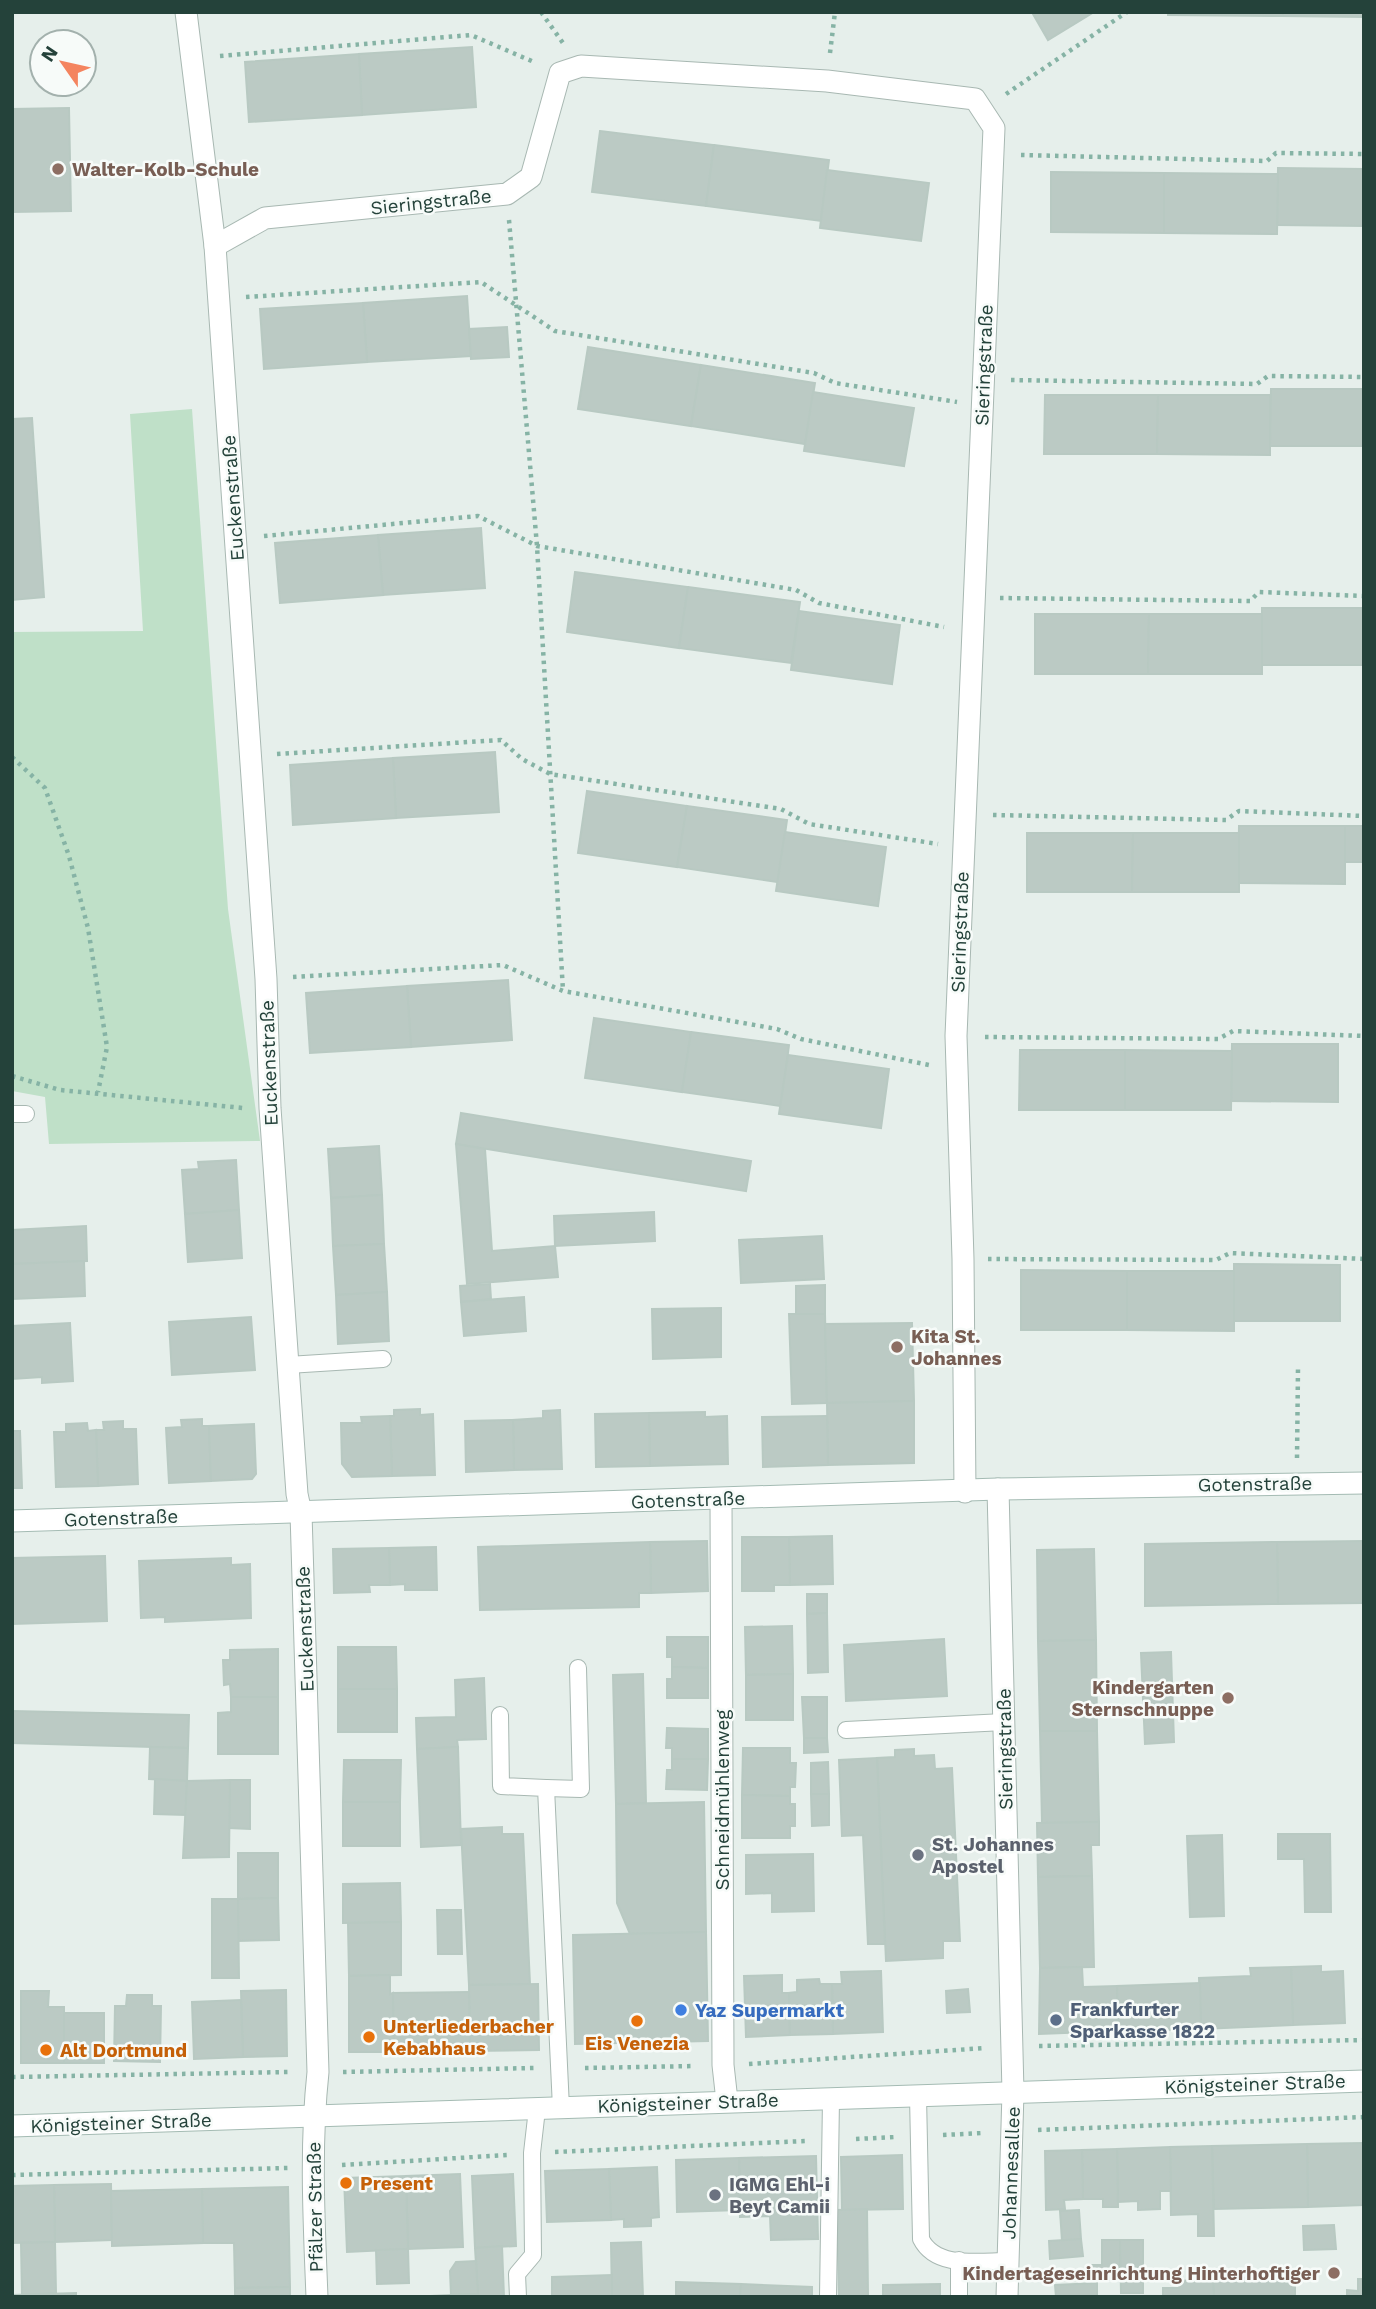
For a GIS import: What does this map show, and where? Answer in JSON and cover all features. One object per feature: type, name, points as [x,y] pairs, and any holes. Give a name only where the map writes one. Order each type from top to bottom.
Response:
[{"type":"street","name":"Euckenstraße","points":[[186,12],[219,298],[266,979],[270,1108],[297,1494],[301,1513],[318,2072],[313,2116]]},
{"type":"street","points":[[560,73],[581,66],[827,81],[975,99],[982,110]]},
{"type":"street","name":"Sieringstraße","points":[[215,246],[265,218],[507,194],[531,177],[560,73]]},
{"type":"street","name":"Sieringstraße","points":[[965,1492],[963,1259],[956,1036],[994,128],[982,110]]},
{"type":"street","name":"Gotenstraße","points":[[12,1521],[998,1489],[1364,1483]]},
{"type":"street","name":"Sieringstraße","points":[[998,1489],[1013,2092]]},
{"type":"street","name":"Schneidmühlenweg","points":[[721,1499],[723,2066],[727,2101]]},
{"type":"street","name":"Königsteiner Straße","points":[[12,2126],[1364,2081]]},
{"type":"street","name":"Johannesallee","points":[[1007,2297],[1013,2092]]},
{"type":"street","name":"Pfälzer Straße","points":[[313,2116],[317,2297]]},
{"type":"lane","points":[[288,1365],[383,1359]]},
{"type":"lane","points":[[500,1715],[501,1786],[581,1788],[578,1668]]},
{"type":"lane","points":[[846,1730],[1004,1721]]},
{"type":"lane","points":[[546,1788],[557,2068],[561,2108]]},
{"type":"lane","points":[[918,2096],[921,2239],[934,2256],[959,2260],[1008,2261]]},
{"type":"lane","points":[[828,2297],[831,2099]]},
{"type":"lane","points":[[518,2297],[517,2274],[533,2255],[532,2153],[537,2109]]},
{"type":"lane","points":[[959,2260],[959,2297]]},
{"type":"path","points":[[541,12],[581,66]]},
{"type":"path","points":[[827,81],[835,12]]},
{"type":"path","points":[[982,110],[1127,12]]},
{"type":"path","points":[[192,58],[471,35],[560,73]]},
{"type":"path","points":[[992,154],[1267,161],[1276,153],[1364,154]]},
{"type":"path","points":[[507,194],[537,546],[564,991]]},
{"type":"path","points":[[219,298],[481,282],[555,331],[814,373],[835,383],[982,406]]},
{"type":"path","points":[[983,379],[1257,384],[1268,376],[1364,377]]},
{"type":"path","points":[[235,538],[478,516],[537,546],[796,590],[819,603],[973,632]]},
{"type":"path","points":[[974,598],[1250,601],[1259,593],[1364,596]]},
{"type":"path","points":[[251,755],[501,740],[522,760],[550,774],[781,809],[809,824],[964,848]]},
{"type":"path","points":[[12,757],[45,788],[69,856],[88,928],[107,1047],[98,1092]]},
{"type":"path","points":[[965,814],[1226,820],[1239,811],[1364,816]]},
{"type":"path","points":[[266,979],[503,965],[564,991],[777,1029],[801,1039],[957,1071]]},
{"type":"path","points":[[956,1036],[1218,1039],[1233,1031],[1364,1036]]},
{"type":"path","points":[[12,1076],[60,1090],[235,1108],[270,1108]]},
{"type":"path","points":[[963,1259],[1216,1259],[1230,1253],[1364,1259]]},
{"type":"path","points":[[1296,1484],[1298,1368]]},
{"type":"path","points":[[12,2077],[723,2066],[1012,2046],[1364,2040]]},
{"type":"path","points":[[12,2175],[313,2167],[532,2153],[1364,2117]]},
{"type":"green space","points":[[192,409],[228,909],[260,1141],[49,1144],[45,1097],[12,1091],[12,632],[143,631],[130,414]]},
{"type":"building","points":[[1094,12],[1048,40],[1033,14]]},
{"type":"building","points":[[1168,12],[1283,12],[1283,16],[1168,15]]},
{"type":"building","points":[[1283,12],[1364,12],[1364,17],[1283,16]]},
{"type":"building","points":[[472,47],[476,107],[362,115],[359,54]]},
{"type":"building","points":[[359,54],[362,115],[249,122],[245,62]]},
{"type":"building","points":[[69,108],[71,211],[12,212],[12,109]]},
{"type":"building","points":[[600,131],[714,145],[706,206],[592,192]]},
{"type":"building","points":[[714,145],[829,160],[821,221],[706,206]]},
{"type":"building","points":[[1278,168],[1364,169],[1364,226],[1277,225]]},
{"type":"building","points":[[827,170],[929,183],[921,241],[820,228]]},
{"type":"building","points":[[1051,172],[1164,173],[1164,233],[1051,232]]},
{"type":"building","points":[[1164,173],[1278,174],[1277,234],[1164,233]]},
{"type":"building","points":[[467,296],[471,356],[367,362],[363,303]]},
{"type":"building","points":[[363,303],[367,362],[264,369],[260,309]]},
{"type":"building","points":[[507,327],[509,357],[471,359],[469,329]]},
{"type":"building","points":[[588,347],[701,365],[691,426],[578,409]]},
{"type":"building","points":[[701,365],[815,383],[805,444],[691,426]]},
{"type":"building","points":[[1271,389],[1364,389],[1364,446],[1270,446]]},
{"type":"building","points":[[813,392],[914,408],[904,466],[804,451]]},
{"type":"building","points":[[1045,395],[1158,395],[1157,454],[1044,454]]},
{"type":"building","points":[[1158,395],[1270,395],[1270,455],[1157,454]]},
{"type":"building","points":[[32,418],[44,597],[12,600],[12,419]]},
{"type":"building","points":[[481,528],[485,588],[383,595],[378,535]]},
{"type":"building","points":[[378,535],[383,595],[280,603],[275,543]]},
{"type":"building","points":[[575,572],[688,587],[679,648],[567,632]]},
{"type":"building","points":[[688,587],[800,602],[791,663],[679,648]]},
{"type":"building","points":[[1262,608],[1364,608],[1364,665],[1262,665]]},
{"type":"building","points":[[799,611],[900,625],[892,684],[791,670]]},
{"type":"building","points":[[1035,614],[1149,614],[1148,674],[1035,674]]},
{"type":"building","points":[[1149,614],[1262,614],[1262,674],[1148,674]]},
{"type":"building","points":[[495,752],[499,812],[396,818],[393,758]]},
{"type":"building","points":[[393,758],[396,818],[293,825],[290,765]]},
{"type":"building","points":[[587,791],[687,806],[677,867],[578,853]]},
{"type":"building","points":[[687,806],[787,820],[778,882],[677,867]]},
{"type":"building","points":[[1239,826],[1345,826],[1345,884],[1238,883]]},
{"type":"building","points":[[1345,826],[1364,826],[1364,862],[1345,862]]},
{"type":"building","points":[[785,832],[886,847],[878,906],[776,891]]},
{"type":"building","points":[[1027,833],[1133,833],[1132,892],[1027,892]]},
{"type":"building","points":[[1133,833],[1239,833],[1239,892],[1132,892]]},
{"type":"building","points":[[508,980],[512,1040],[411,1047],[407,986]]},
{"type":"building","points":[[407,986],[411,1047],[310,1053],[306,993]]},
{"type":"building","points":[[594,1018],[691,1032],[682,1092],[585,1078]]},
{"type":"building","points":[[691,1032],[789,1045],[781,1106],[682,1092]]},
{"type":"building","points":[[1232,1044],[1338,1044],[1338,1102],[1231,1101]]},
{"type":"building","points":[[1020,1050],[1125,1050],[1125,1110],[1019,1110]]},
{"type":"building","points":[[1125,1050],[1232,1051],[1231,1110],[1125,1110]]},
{"type":"building","points":[[788,1055],[889,1069],[881,1128],[779,1114]]},
{"type":"building","points":[[461,1113],[751,1161],[746,1191],[456,1144]]},
{"type":"building","points":[[456,1144],[485,1149],[492,1251],[555,1246],[558,1277],[467,1284]]},
{"type":"building","points":[[379,1146],[382,1195],[331,1198],[328,1149]]},
{"type":"building","points":[[236,1160],[239,1210],[185,1214],[182,1170],[199,1169],[198,1162]]},
{"type":"building","points":[[382,1195],[384,1244],[333,1246],[331,1198]]},
{"type":"building","points":[[239,1210],[242,1258],[188,1262],[185,1214]]},
{"type":"building","points":[[654,1212],[655,1241],[555,1246],[554,1216]]},
{"type":"building","points":[[86,1226],[87,1261],[13,1264],[12,1230]]},
{"type":"building","points":[[822,1236],[824,1279],[741,1283],[739,1240]]},
{"type":"building","points":[[384,1244],[387,1292],[336,1295],[333,1246]]},
{"type":"building","points":[[84,1261],[85,1296],[12,1299],[12,1264]]},
{"type":"building","points":[[1234,1264],[1340,1265],[1340,1321],[1234,1321]]},
{"type":"building","points":[[1021,1270],[1127,1271],[1127,1330],[1021,1330]]},
{"type":"building","points":[[1127,1271],[1234,1271],[1234,1331],[1127,1330]]},
{"type":"building","points":[[490,1284],[491,1299],[461,1302],[460,1286]]},
{"type":"building","points":[[825,1285],[825,1314],[796,1315],[796,1286]]},
{"type":"building","points":[[387,1292],[389,1341],[338,1344],[336,1295]]},
{"type":"building","points":[[524,1297],[526,1331],[464,1336],[461,1302]]},
{"type":"building","points":[[721,1308],[721,1357],[653,1359],[652,1309]]},
{"type":"building","points":[[789,1314],[825,1314],[827,1403],[792,1404]]},
{"type":"building","points":[[251,1317],[255,1370],[172,1375],[169,1322]]},
{"type":"building","points":[[70,1323],[73,1381],[42,1383],[42,1377],[12,1379],[12,1326]]},
{"type":"building","points":[[912,1323],[914,1401],[827,1403],[825,1324]]},
{"type":"building","points":[[914,1401],[914,1463],[828,1465],[827,1403]]},
{"type":"building","points":[[420,1409],[420,1415],[433,1414],[435,1475],[392,1476],[390,1416],[394,1416],[394,1410]]},
{"type":"building","points":[[560,1410],[562,1469],[514,1470],[513,1420],[543,1418],[543,1411]]},
{"type":"building","points":[[705,1412],[705,1417],[727,1416],[728,1464],[650,1466],[649,1413]]},
{"type":"building","points":[[649,1413],[650,1466],[596,1467],[595,1414]]},
{"type":"building","points":[[390,1416],[392,1476],[352,1477],[342,1464],[341,1423],[362,1423],[361,1417]]},
{"type":"building","points":[[827,1416],[828,1465],[763,1467],[762,1417]]},
{"type":"building","points":[[202,1419],[202,1426],[209,1426],[211,1481],[169,1483],[166,1428],[182,1427],[181,1420]]},
{"type":"building","points":[[513,1420],[514,1470],[466,1472],[465,1421]]},
{"type":"building","points":[[123,1421],[123,1429],[136,1429],[138,1484],[98,1486],[96,1430],[104,1430],[103,1422]]},
{"type":"building","points":[[87,1423],[88,1431],[96,1430],[98,1486],[56,1487],[54,1432],[66,1432],[66,1424]]},
{"type":"building","points":[[254,1424],[256,1474],[252,1479],[211,1481],[209,1426]]},
{"type":"building","points":[[12,1431],[20,1431],[22,1488],[12,1488]]},
{"type":"building","points":[[832,1536],[833,1584],[790,1585],[789,1537]]},
{"type":"building","points":[[742,1537],[789,1537],[790,1585],[774,1585],[774,1591],[742,1591]]},
{"type":"building","points":[[707,1541],[708,1591],[651,1593],[650,1542]]},
{"type":"building","points":[[1364,1541],[1364,1603],[1278,1604],[1277,1542]]},
{"type":"building","points":[[650,1542],[651,1593],[639,1593],[639,1607],[480,1610],[478,1547]]},
{"type":"building","points":[[1277,1542],[1278,1604],[1145,1606],[1145,1544]]},
{"type":"building","points":[[436,1547],[437,1590],[405,1590],[405,1584],[390,1585],[389,1548]]},
{"type":"building","points":[[389,1548],[390,1585],[369,1585],[370,1592],[334,1593],[333,1549]]},
{"type":"building","points":[[1094,1549],[1096,1640],[1038,1641],[1037,1550]]},
{"type":"building","points":[[105,1556],[107,1621],[12,1624],[12,1558]]},
{"type":"building","points":[[231,1558],[231,1565],[250,1564],[251,1618],[165,1622],[165,1617],[141,1618],[139,1561]]},
{"type":"building","points":[[807,1594],[827,1594],[827,1613],[807,1614]]},
{"type":"building","points":[[827,1613],[828,1672],[808,1673],[807,1614]]},
{"type":"building","points":[[792,1626],[793,1674],[746,1675],[745,1627]]},
{"type":"building","points":[[667,1637],[708,1637],[708,1668],[672,1667],[672,1657],[667,1657]]},
{"type":"building","points":[[944,1639],[947,1696],[846,1701],[844,1645]]},
{"type":"building","points":[[1096,1640],[1097,1731],[1040,1731],[1038,1641]]},
{"type":"building","points":[[338,1647],[396,1647],[397,1689],[338,1689]]},
{"type":"building","points":[[278,1649],[278,1697],[231,1697],[230,1684],[224,1685],[223,1660],[230,1660],[230,1650]]},
{"type":"building","points":[[1171,1652],[1174,1742],[1145,1744],[1141,1653]]},
{"type":"building","points":[[672,1667],[708,1668],[708,1698],[667,1698],[667,1679],[672,1679]]},
{"type":"building","points":[[643,1674],[646,1803],[616,1804],[613,1675]]},
{"type":"building","points":[[793,1674],[793,1720],[746,1720],[746,1675]]},
{"type":"building","points":[[484,1678],[486,1739],[457,1740],[458,1747],[417,1749],[416,1718],[456,1717],[455,1680]]},
{"type":"building","points":[[338,1689],[397,1689],[397,1732],[338,1732]]},
{"type":"building","points":[[231,1697],[278,1697],[278,1754],[218,1754],[218,1713],[231,1712]]},
{"type":"building","points":[[802,1697],[827,1697],[827,1738],[804,1738]]},
{"type":"building","points":[[12,1711],[189,1715],[188,1748],[12,1743]]},
{"type":"building","points":[[667,1728],[708,1729],[708,1759],[672,1759],[672,1748],[666,1748]]},
{"type":"building","points":[[1040,1731],[1097,1731],[1099,1822],[1042,1823]]},
{"type":"building","points":[[804,1738],[827,1738],[828,1752],[804,1753]]},
{"type":"building","points":[[150,1747],[188,1748],[187,1781],[149,1779]]},
{"type":"building","points":[[458,1747],[461,1845],[421,1847],[417,1749]]},
{"type":"building","points":[[743,1748],[790,1748],[790,1763],[796,1763],[795,1787],[790,1787],[790,1796],[742,1795]]},
{"type":"building","name":"St. Johannes Apostel","points":[[914,1749],[914,1756],[934,1755],[935,1769],[952,1768],[960,1941],[943,1941],[943,1958],[886,1961],[877,1758],[895,1757],[895,1750]]},
{"type":"building","points":[[877,1758],[885,1944],[868,1944],[863,1835],[842,1836],[839,1760]]},
{"type":"building","points":[[672,1759],[708,1759],[707,1790],[666,1789],[667,1770],[672,1770]]},
{"type":"building","points":[[344,1760],[401,1760],[400,1802],[343,1802]]},
{"type":"building","points":[[828,1762],[829,1794],[811,1794],[811,1763]]},
{"type":"building","points":[[155,1779],[187,1781],[186,1815],[154,1814]]},
{"type":"building","points":[[230,1780],[250,1780],[250,1829],[229,1828]]},
{"type":"building","points":[[230,1780],[229,1857],[183,1858],[187,1781]]},
{"type":"building","points":[[811,1794],[829,1794],[829,1825],[812,1826]]},
{"type":"building","points":[[742,1795],[790,1796],[790,1804],[795,1804],[795,1826],[790,1826],[790,1838],[742,1838]]},
{"type":"building","points":[[343,1802],[400,1802],[400,1846],[343,1846]]},
{"type":"building","points":[[704,1802],[706,1932],[630,1934],[617,1903],[616,1804]]},
{"type":"building","points":[[1099,1822],[1099,1845],[1091,1845],[1092,1876],[1038,1877],[1037,1823]]},
{"type":"building","points":[[502,1827],[502,1834],[523,1834],[530,1984],[469,1985],[461,1829]]},
{"type":"building","points":[[1278,1834],[1330,1834],[1331,1912],[1305,1912],[1304,1859],[1278,1859]]},
{"type":"building","points":[[1222,1835],[1224,1916],[1190,1917],[1187,1836]]},
{"type":"building","points":[[238,1853],[278,1853],[278,1898],[238,1899]]},
{"type":"building","points":[[813,1854],[814,1911],[772,1912],[772,1893],[746,1894],[746,1855]]},
{"type":"building","points":[[1092,1876],[1094,1967],[1040,1968],[1038,1877]]},
{"type":"building","points":[[400,1883],[401,1922],[343,1923],[343,1884]]},
{"type":"building","points":[[278,1898],[279,1940],[238,1941],[238,1899]]},
{"type":"building","points":[[212,1899],[238,1899],[239,1978],[212,1978]]},
{"type":"building","points":[[437,1910],[461,1910],[462,1954],[438,1954]]},
{"type":"building","points":[[401,1922],[401,1975],[349,1976],[348,1923]]},
{"type":"building","points":[[706,1932],[708,2041],[575,2044],[573,1935]]},
{"type":"building","points":[[1321,1966],[1321,1972],[1343,1971],[1345,2023],[1293,2025],[1291,1967]]},
{"type":"building","points":[[1082,1967],[1083,1987],[1117,1986],[1118,2031],[1039,2034],[1040,1968]]},
{"type":"building","points":[[1291,1967],[1293,2025],[1201,2029],[1199,1978],[1251,1976],[1250,1968]]},
{"type":"building","points":[[881,1971],[883,2032],[833,2034],[832,1984],[842,1984],[841,1972]]},
{"type":"building","points":[[390,1975],[394,2052],[349,2052],[349,1976]]},
{"type":"building","points":[[782,1975],[782,1993],[789,1993],[790,2035],[746,2037],[744,1976]]},
{"type":"building","points":[[819,1979],[820,1984],[832,1984],[833,2034],[790,2035],[789,1993],[797,1992],[797,1980]]},
{"type":"building","points":[[1200,1983],[1201,2029],[1118,2031],[1117,1986]]},
{"type":"building","points":[[538,1984],[539,2050],[470,2051],[469,1985]]},
{"type":"building","points":[[968,1989],[970,2012],[947,2013],[946,1991]]},
{"type":"building","points":[[286,1990],[287,2056],[243,2057],[241,1991]]},
{"type":"building","points":[[21,1991],[49,1991],[48,2007],[64,2007],[64,2063],[21,2063]]},
{"type":"building","points":[[469,1992],[470,2051],[394,2052],[393,1993]]},
{"type":"building","points":[[127,1995],[152,1995],[152,2006],[161,2006],[160,2062],[114,2061],[115,2006],[126,2006]]},
{"type":"building","points":[[241,2000],[243,2057],[194,2059],[192,2002]]},
{"type":"building","points":[[64,2013],[104,2013],[104,2063],[64,2063]]},
{"type":"building","points":[[1364,2143],[1364,2205],[1308,2207],[1307,2144]]},
{"type":"building","points":[[1307,2144],[1308,2207],[1214,2209],[1212,2146]]},
{"type":"building","points":[[1212,2146],[1214,2236],[1198,2236],[1198,2214],[1171,2215],[1170,2147]]},
{"type":"building","points":[[1170,2147],[1171,2191],[1160,2191],[1160,2209],[1138,2210],[1138,2201],[1118,2202],[1117,2149]]},
{"type":"building","points":[[1117,2149],[1118,2207],[1103,2207],[1103,2199],[1083,2199],[1082,2150]]},
{"type":"building","points":[[1082,2150],[1083,2199],[1064,2200],[1065,2209],[1046,2210],[1045,2151]]},
{"type":"building","points":[[902,2155],[903,2209],[842,2210],[841,2157]]},
{"type":"building","points":[[816,2156],[818,2239],[771,2240],[770,2216],[740,2217],[739,2158]]},
{"type":"building","points":[[739,2158],[740,2210],[677,2212],[676,2160]]},
{"type":"building","points":[[657,2167],[659,2217],[651,2218],[651,2226],[624,2227],[624,2219],[611,2220],[609,2169]]},
{"type":"building","points":[[609,2169],[611,2220],[547,2222],[545,2171]]},
{"type":"building","points":[[460,2174],[463,2247],[408,2249],[406,2176]]},
{"type":"building","points":[[513,2174],[516,2246],[475,2248],[472,2176]]},
{"type":"building","points":[[406,2176],[408,2249],[347,2252],[344,2178]]},
{"type":"building","points":[[111,2184],[112,2240],[55,2242],[54,2185]]},
{"type":"building","points":[[54,2185],[55,2242],[12,2243],[12,2186]]},
{"type":"building","points":[[288,2187],[290,2287],[235,2288],[234,2243],[203,2243],[202,2189]]},
{"type":"building","points":[[202,2189],[203,2243],[112,2246],[111,2191]]},
{"type":"building","points":[[867,2209],[868,2296],[839,2297],[837,2210]]},
{"type":"building","points":[[1079,2210],[1081,2239],[1062,2241],[1060,2211]]},
{"type":"building","points":[[1334,2225],[1336,2249],[1304,2250],[1303,2226]]},
{"type":"building","points":[[1081,2239],[1083,2256],[1050,2259],[1049,2241]]},
{"type":"building","points":[[1102,2240],[1120,2240],[1120,2280],[1089,2280],[1089,2265],[1102,2265]]},
{"type":"building","points":[[1120,2240],[1143,2240],[1143,2293],[1121,2293]]},
{"type":"building","points":[[55,2242],[56,2293],[22,2295],[21,2243]]},
{"type":"building","points":[[641,2242],[643,2297],[612,2297],[611,2243]]},
{"type":"building","points":[[502,2246],[504,2297],[478,2297],[475,2248]]},
{"type":"building","points":[[408,2249],[409,2283],[377,2284],[376,2250]]},
{"type":"building","points":[[476,2261],[478,2294],[451,2295],[450,2271],[456,2262]]},
{"type":"building","points":[[612,2275],[612,2297],[552,2297],[552,2277]]},
{"type":"building","points":[[1295,2276],[1295,2297],[1214,2297],[1213,2279]]},
{"type":"building","points":[[1213,2279],[1214,2297],[1163,2297],[1163,2288],[1179,2288],[1179,2281]]},
{"type":"building","points":[[1358,2279],[1364,2279],[1364,2297],[1347,2297],[1347,2290],[1358,2291]]},
{"type":"building","points":[[676,2282],[741,2284],[740,2297],[676,2297]]},
{"type":"building","points":[[1097,2283],[1097,2297],[1056,2297],[1055,2285]]},
{"type":"building","points":[[741,2284],[812,2287],[812,2297],[740,2297]]},
{"type":"building","points":[[940,2284],[940,2297],[853,2297],[883,2296],[883,2285]]},
{"type":"building","points":[[290,2287],[290,2297],[235,2297],[235,2288]]},
{"type":"building","points":[[76,2293],[76,2297],[12,2297],[12,2295]]},
{"type":"building","points":[[478,2294],[478,2297],[409,2297],[451,2295]]},
{"type":"place","name":"Walter-Kolb-Schule","points":[[58,169]]},
{"type":"place","name":"Kita St. Johannes","points":[[897,1347]]},
{"type":"place","name":"Kindergarten Sternschnuppe","points":[[1228,1698]]},
{"type":"place","name":"St. Johannes Apostel","points":[[918,1855]]},
{"type":"place","name":"Yaz Supermarkt","points":[[681,2010]]},
{"type":"place","name":"Frankfurter Sparkasse 1822","points":[[1056,2020]]},
{"type":"place","name":"Eis Venezia","points":[[637,2021]]},
{"type":"place","name":"Unterliederbacher Kebabhaus","points":[[369,2037]]},
{"type":"place","name":"Alt Dortmund","points":[[46,2050]]},
{"type":"place","name":"Present","points":[[346,2183]]},
{"type":"place","name":"IGMG Ehl-i Beyt Camii","points":[[715,2195]]},
{"type":"place","name":"Kindertageseinrichtung Hinterhoftiger","points":[[1334,2273]]}]
